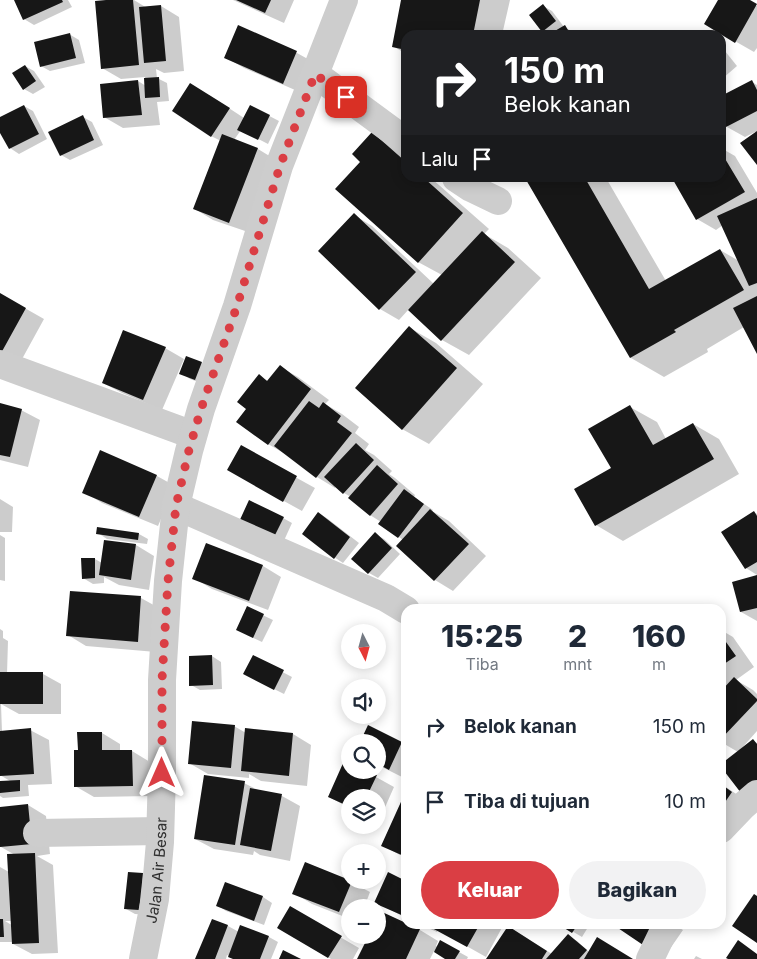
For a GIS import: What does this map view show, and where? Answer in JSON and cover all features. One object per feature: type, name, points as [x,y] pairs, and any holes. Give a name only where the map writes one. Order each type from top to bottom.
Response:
[{"type":"street","name":"Jalan Air Besar","points":[[143,959],[155,899],[160,831],[162,680],[168,581],[176,506],[201,409],[237,306],[280,166],[344,0]]},
{"type":"street","points":[[315,74],[401,137]]},
{"type":"street","points":[[462,182],[498,201]]},
{"type":"street","points":[[0,364],[194,435]]},
{"type":"street","points":[[176,506],[386,598],[401,607]]},
{"type":"street","points":[[726,824],[757,794]]},
{"type":"street","points":[[38,833],[160,831]]},
{"type":"street","points":[[650,959],[665,929]]},
{"type":"building","points":[[14,0],[62,0],[63,2],[23,20]]},
{"type":"building","points":[[133,0],[139,65],[101,69],[95,1]]},
{"type":"building","points":[[236,0],[271,0],[265,13]]},
{"type":"building","points":[[401,0],[480,0],[474,30],[401,30],[401,49],[392,47]]},
{"type":"building","points":[[718,0],[750,0],[757,4],[735,43],[726,37],[726,30],[714,30],[704,24]]},
{"type":"building","points":[[543,4],[556,21],[545,30],[540,30],[529,15]]},
{"type":"building","points":[[161,5],[166,61],[144,63],[139,7]]},
{"type":"building","points":[[238,25],[297,51],[283,84],[224,58]]},
{"type":"building","points":[[565,25],[568,30],[556,30]]},
{"type":"building","points":[[70,33],[76,58],[40,67],[34,42]]},
{"type":"building","points":[[25,65],[36,81],[23,90],[12,73]]},
{"type":"building","points":[[159,77],[160,97],[145,98],[144,78]]},
{"type":"building","points":[[138,80],[142,115],[103,118],[100,84]]},
{"type":"building","points":[[752,80],[757,90],[757,111],[726,127],[726,93]]},
{"type":"building","points":[[190,83],[230,108],[211,137],[172,111]]},
{"type":"building","points":[[24,105],[39,134],[9,149],[0,133],[0,117]]},
{"type":"building","points":[[250,105],[270,115],[258,140],[237,130]]},
{"type":"building","points":[[83,115],[94,140],[60,156],[48,132]]},
{"type":"building","points":[[757,131],[757,165],[740,143]]},
{"type":"building","points":[[372,132],[401,158],[401,182],[428,182],[463,213],[418,263],[335,189],[360,162],[352,154]]},
{"type":"building","points":[[222,134],[258,148],[229,223],[193,209]]},
{"type":"building","points":[[726,160],[745,192],[696,220],[674,182],[726,182]]},
{"type":"building","points":[[527,182],[587,182],[649,289],[720,249],[744,290],[674,330],[676,332],[630,358]]},
{"type":"building","points":[[757,198],[757,283],[749,286],[717,216]]},
{"type":"building","points":[[354,213],[416,272],[379,310],[318,251]]},
{"type":"building","points":[[482,231],[515,262],[441,341],[408,310]]},
{"type":"building","points":[[0,293],[26,308],[0,355]]},
{"type":"building","points":[[757,296],[757,354],[733,308]]},
{"type":"building","points":[[409,326],[457,368],[402,430],[355,388]]},
{"type":"building","points":[[123,330],[166,347],[143,400],[102,383]]},
{"type":"building","points":[[186,356],[202,362],[195,380],[179,374]]},
{"type":"building","points":[[280,365],[311,389],[268,445],[236,422],[246,409],[237,402],[259,374],[267,381]]},
{"type":"building","points":[[309,401],[319,408],[323,402],[341,416],[337,422],[352,433],[316,478],[274,446]]},
{"type":"building","points":[[0,403],[22,409],[10,457],[0,455]]},
{"type":"building","points":[[630,405],[653,445],[693,423],[714,459],[595,526],[574,489],[611,468],[588,429]]},
{"type":"building","points":[[356,443],[374,460],[343,494],[324,477]]},
{"type":"building","points":[[241,445],[297,476],[283,502],[227,470]]},
{"type":"building","points":[[100,450],[157,475],[139,517],[82,493]]},
{"type":"building","points":[[377,465],[398,484],[370,516],[348,498]]},
{"type":"building","points":[[404,489],[424,504],[398,538],[378,524]]},
{"type":"building","points":[[249,500],[284,517],[272,541],[238,524]]},
{"type":"building","points":[[430,509],[469,544],[434,581],[396,546]]},
{"type":"building","points":[[754,511],[757,516],[757,562],[745,569],[721,532]]},
{"type":"building","points":[[318,512],[350,537],[334,559],[302,534]]},
{"type":"building","points":[[97,527],[139,533],[138,540],[96,534]]},
{"type":"building","points":[[375,532],[392,548],[368,574],[351,559]]},
{"type":"building","points":[[104,540],[136,544],[131,580],[99,575]]},
{"type":"building","points":[[206,543],[263,565],[249,601],[192,579]]},
{"type":"building","points":[[81,558],[95,558],[95,578],[82,579]]},
{"type":"building","points":[[757,575],[757,608],[740,612],[732,582]]},
{"type":"building","points":[[70,591],[141,596],[138,642],[66,636]]},
{"type":"building","points":[[247,606],[264,614],[253,638],[236,630]]},
{"type":"building","points":[[726,642],[736,656],[726,663]]},
{"type":"building","points":[[212,655],[213,685],[189,686],[189,656]]},
{"type":"building","points":[[253,655],[284,670],[274,690],[243,674]]},
{"type":"building","points":[[0,672],[43,672],[43,704],[0,704]]},
{"type":"building","points":[[734,677],[757,701],[726,734],[726,686]]},
{"type":"building","points":[[192,721],[235,725],[231,768],[188,764]]},
{"type":"building","points":[[368,725],[386,734],[364,734]]},
{"type":"building","points":[[31,728],[34,774],[0,776],[0,731]]},
{"type":"building","points":[[245,728],[293,733],[289,776],[241,771]]},
{"type":"building","points":[[77,732],[102,732],[102,750],[132,750],[133,786],[74,787],[74,750],[78,750]]},
{"type":"building","points":[[386,734],[401,742],[389,770],[386,768]]},
{"type":"building","points":[[753,739],[757,744],[757,781],[741,793],[726,774],[726,760]]},
{"type":"building","points":[[341,768],[341,779],[375,779],[370,789],[341,789],[341,803],[328,797]]},
{"type":"building","points":[[204,775],[245,781],[235,845],[194,839]]},
{"type":"building","points":[[20,780],[20,791],[0,793],[0,781]]},
{"type":"building","points":[[250,788],[282,794],[271,851],[240,845]]},
{"type":"building","points":[[726,788],[732,792],[726,801]]},
{"type":"building","points":[[401,802],[401,855],[386,848],[386,844],[382,844]]},
{"type":"building","points":[[28,804],[32,844],[0,847],[0,807]]},
{"type":"building","points":[[35,853],[39,943],[12,944],[7,854]]},
{"type":"building","points":[[305,862],[341,877],[341,889],[349,889],[344,899],[341,899],[339,912],[292,894]]},
{"type":"building","points":[[128,872],[143,873],[139,910],[124,909]]},
{"type":"building","points":[[388,872],[401,878],[401,915],[386,908],[386,899],[376,899],[380,889],[386,889]]},
{"type":"building","points":[[225,882],[263,896],[254,921],[216,906]]},
{"type":"building","points":[[754,894],[757,896],[757,943],[732,926]]},
{"type":"building","points":[[290,906],[341,935],[341,938],[328,958],[277,928]]},
{"type":"building","points":[[386,914],[401,921],[401,929],[420,929],[406,959],[357,959],[364,944],[386,944]]},
{"type":"building","points":[[0,919],[3,919],[4,937],[0,937]]},
{"type":"building","points":[[212,919],[228,925],[215,959],[195,959]]},
{"type":"building","points":[[240,925],[269,936],[260,959],[233,959],[228,957]]},
{"type":"building","points":[[434,929],[477,929],[467,947]]},
{"type":"building","points":[[506,929],[513,929],[547,951],[542,959],[486,959]]},
{"type":"building","points":[[566,929],[575,929],[572,933]]},
{"type":"building","points":[[619,929],[659,929],[646,947]]},
{"type":"building","points":[[568,934],[587,950],[579,959],[546,959]]},
{"type":"building","points":[[597,937],[633,959],[584,959]]},
{"type":"building","points":[[440,940],[460,951],[455,959],[445,959],[434,952]]},
{"type":"building","points":[[738,940],[757,954],[757,959],[726,958]]},
{"type":"building","points":[[283,950],[301,959],[279,959]]},
{"type":"route","points":[[162,773],[162,680],[168,581],[176,506],[189,450],[201,409],[237,306],[280,166],[315,74],[346,97]]}]
